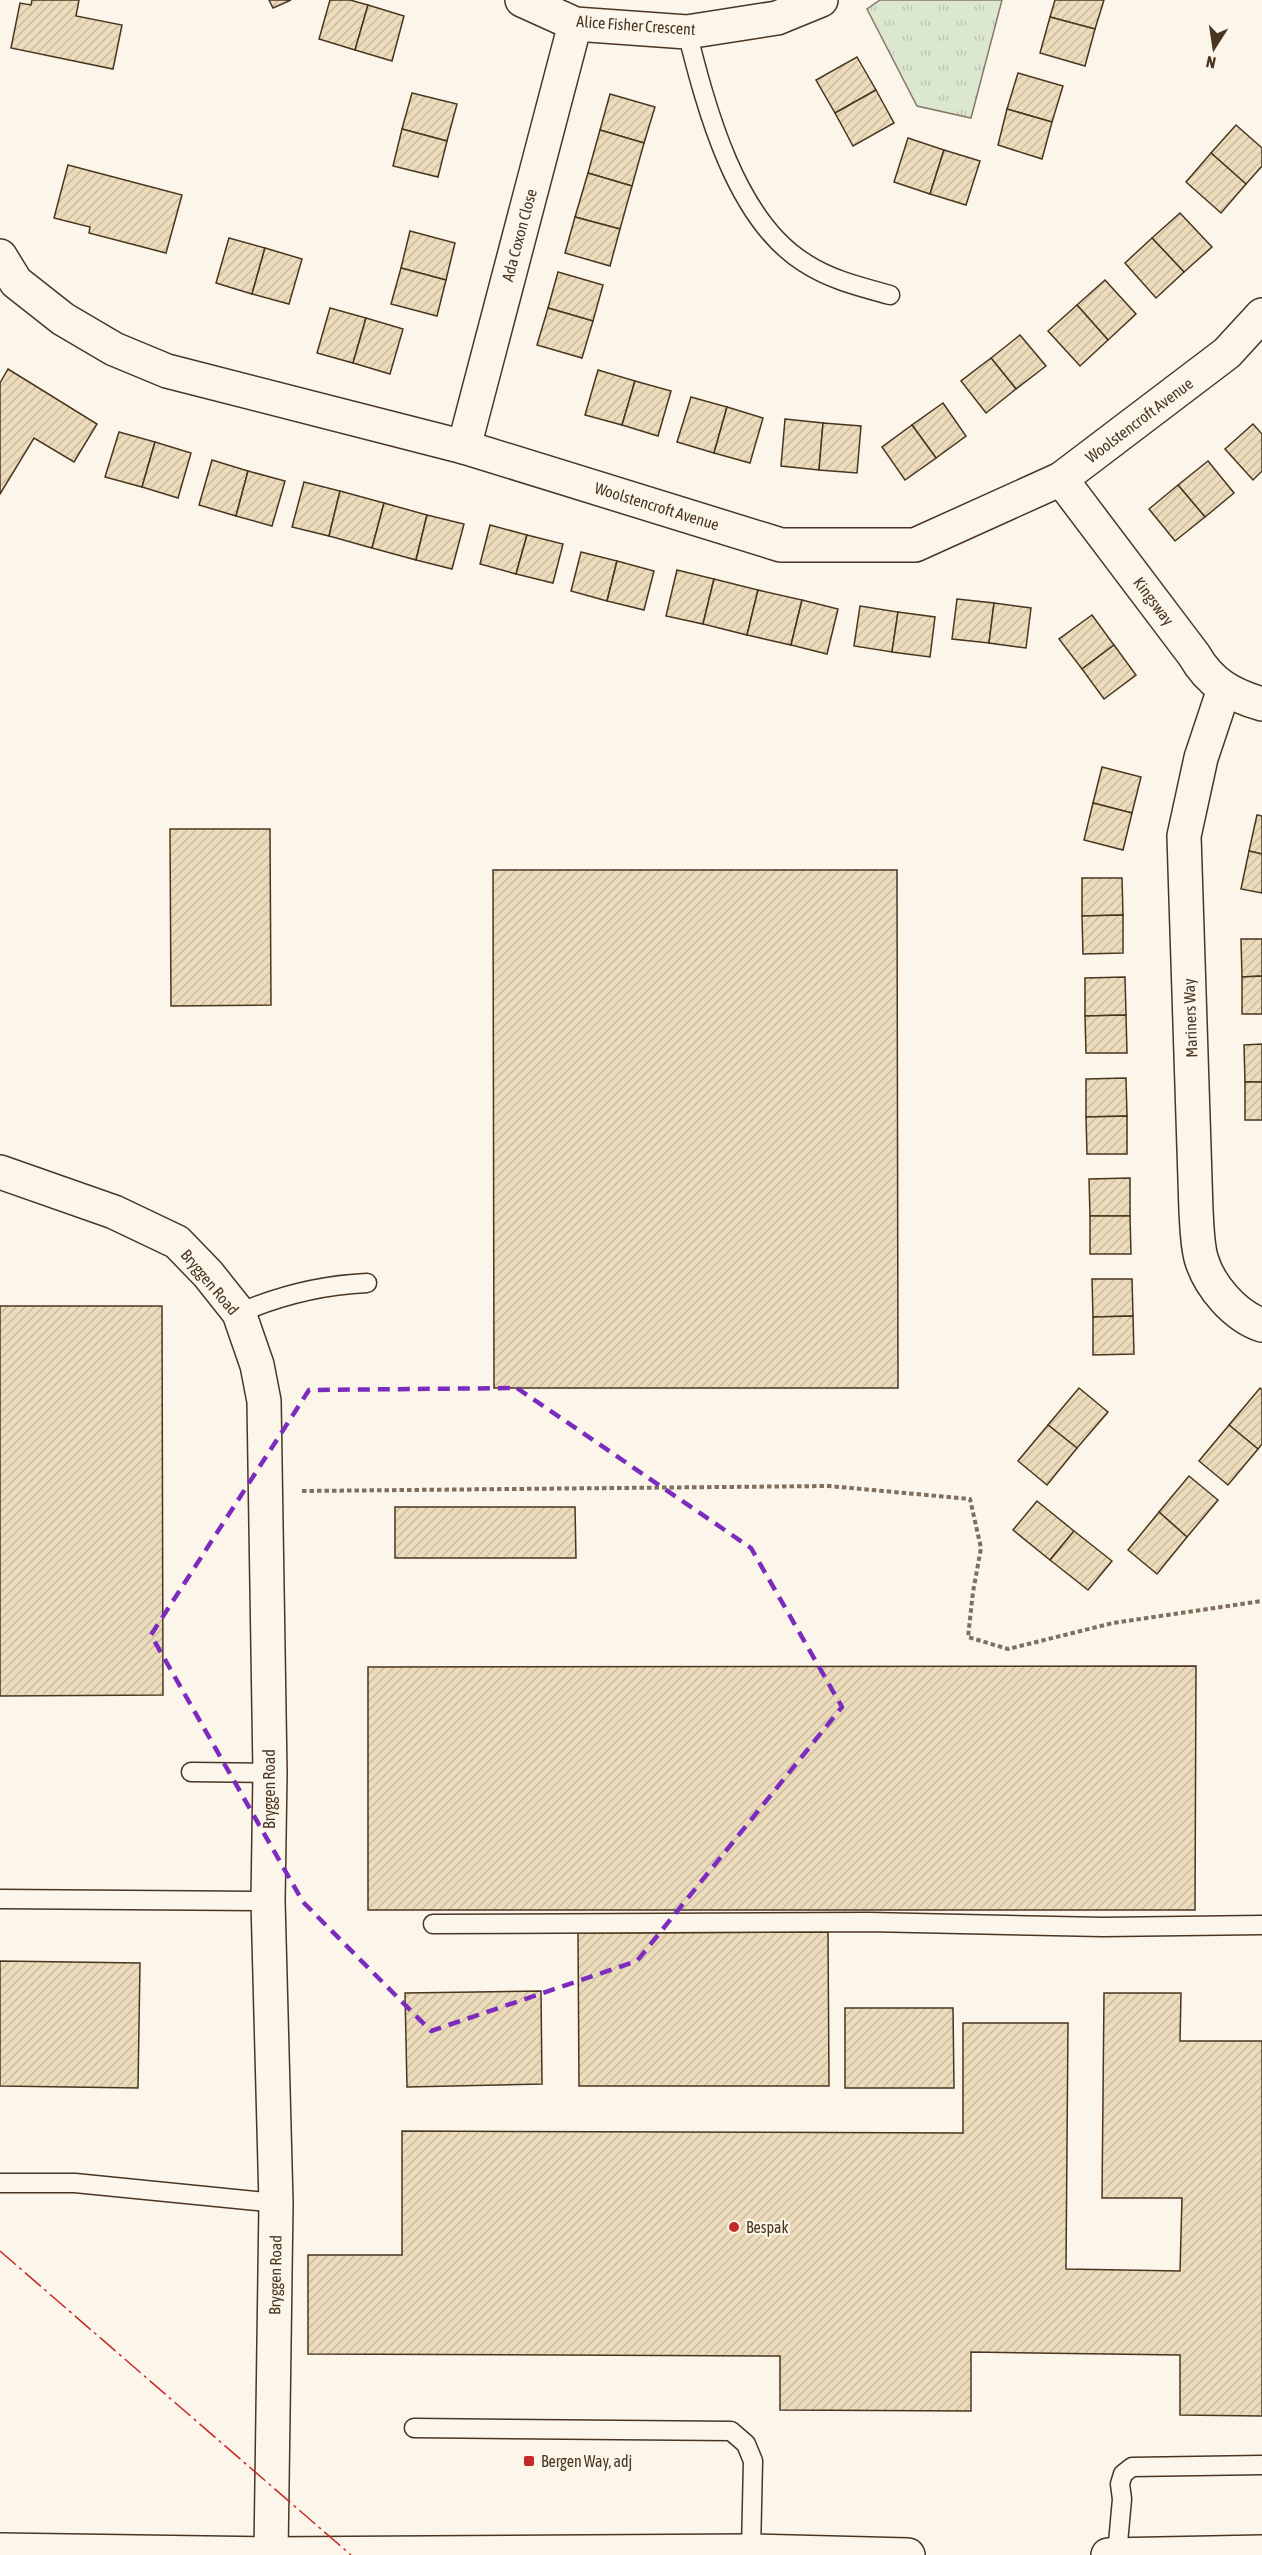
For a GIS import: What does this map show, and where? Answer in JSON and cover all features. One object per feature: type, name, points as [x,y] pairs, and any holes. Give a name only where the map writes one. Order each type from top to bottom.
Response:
[{"type":"street","name":"Alice Fisher Crescent","points":[[522,0],[575,24],[687,32],[777,18],[822,0]]},
{"type":"street","name":"Ada Coxon Close","points":[[464,447],[575,24]]},
{"type":"street","name":"Woolstencroft Avenue","points":[[5,279],[114,349],[168,371],[464,447],[781,545],[915,545],[1061,478],[1227,353],[1262,315]]},
{"type":"street","name":"Kingsway","points":[[1061,478],[1194,655],[1204,672],[1224,689],[1262,704]]},
{"type":"street","name":"Mariners Way","points":[[1224,689],[1201,758],[1184,836],[1196,1211],[1201,1259],[1219,1292],[1248,1320],[1262,1325]]},
{"type":"street","name":"Bryggen Road","points":[[0,1172],[114,1212],[177,1242],[208,1274],[239,1313],[257,1365],[264,1401],[270,1773],[268,1901],[276,2203],[271,2554]]},
{"type":"street","points":[[0,2550],[271,2554],[751,2551],[908,2555]]},
{"type":"street","points":[[1112,2554],[1262,2552]]},
{"type":"lane","points":[[687,32],[701,87],[723,147],[743,192],[758,217],[782,244],[804,263],[838,280],[890,296]]},
{"type":"lane","points":[[239,1313],[303,1290],[333,1284],[367,1283]]},
{"type":"lane","points":[[191,1772],[270,1773]]},
{"type":"lane","points":[[0,1899],[268,1901]]},
{"type":"lane","points":[[433,1924],[869,1922],[1103,1927],[1262,1925]]},
{"type":"lane","points":[[0,2183],[75,2182],[276,2203]]},
{"type":"lane","points":[[414,2428],[731,2431],[746,2444],[753,2461],[751,2551]]},
{"type":"lane","points":[[1112,2554],[1122,2499],[1120,2484],[1123,2474],[1132,2467],[1262,2465]]},
{"type":"path","points":[[265,1491],[829,1486],[970,1499],[981,1548],[968,1637],[1008,1649],[1113,1623],[1262,1601]]},
{"type":"highlighted area","points":[[517,1388],[751,1548],[842,1707],[637,1961],[431,2031],[303,1902],[151,1635],[309,1390]]},
{"type":"green space","points":[[880,0],[1002,0],[971,118],[917,106],[867,9]]},
{"type":"building","points":[[32,0],[79,0],[76,16],[122,25],[113,69],[11,48],[20,3],[31,5]]},
{"type":"building","points":[[269,0],[291,0],[273,8]]},
{"type":"building","points":[[330,0],[350,0],[368,5],[355,50],[319,39]]},
{"type":"building","points":[[1055,0],[1104,0],[1095,29],[1050,17]]},
{"type":"building","points":[[368,5],[404,16],[392,61],[355,50]]},
{"type":"building","points":[[1050,17],[1095,29],[1085,66],[1040,53]]},
{"type":"building","points":[[857,57],[876,90],[835,113],[816,80]]},
{"type":"building","points":[[1018,73],[1063,86],[1052,122],[1007,109]]},
{"type":"building","points":[[876,90],[894,123],[853,146],[835,113]]},
{"type":"building","points":[[412,93],[457,104],[447,141],[402,129]]},
{"type":"building","points":[[610,94],[655,107],[644,143],[600,130]]},
{"type":"building","points":[[1007,109],[1052,122],[1042,159],[998,145]]},
{"type":"building","points":[[1236,125],[1262,148],[1262,166],[1246,184],[1211,153]]},
{"type":"building","points":[[402,129],[447,141],[438,177],[393,166]]},
{"type":"building","points":[[600,130],[644,143],[632,186],[588,173]]},
{"type":"building","points":[[908,138],[944,150],[930,194],[894,182]]},
{"type":"building","points":[[944,150],[980,161],[966,205],[930,194]]},
{"type":"building","points":[[1211,153],[1246,184],[1221,213],[1186,182]]},
{"type":"building","points":[[68,165],[182,195],[166,253],[89,233],[90,227],[54,218]]},
{"type":"building","points":[[588,173],[632,186],[620,229],[575,217]]},
{"type":"building","points":[[1180,213],[1212,247],[1184,272],[1152,238]]},
{"type":"building","points":[[575,217],[620,229],[610,266],[565,253]]},
{"type":"building","points":[[410,231],[455,243],[446,280],[401,268]]},
{"type":"building","points":[[229,238],[265,248],[252,294],[216,283]]},
{"type":"building","points":[[1152,238],[1184,272],[1156,298],[1125,263]]},
{"type":"building","points":[[265,248],[302,259],[289,304],[252,294]]},
{"type":"building","points":[[401,268],[446,280],[437,316],[391,304]]},
{"type":"building","points":[[558,272],[603,285],[593,321],[548,308]]},
{"type":"building","points":[[1105,280],[1136,314],[1108,340],[1077,305]]},
{"type":"building","points":[[1077,305],[1108,340],[1080,366],[1048,331]]},
{"type":"building","points":[[330,308],[366,318],[353,363],[317,353]]},
{"type":"building","points":[[548,308],[593,321],[582,358],[537,345]]},
{"type":"building","points":[[366,318],[403,329],[390,374],[353,363]]},
{"type":"building","points":[[1020,335],[1046,366],[1016,389],[991,358]]},
{"type":"building","points":[[991,358],[1016,389],[986,413],[961,381]]},
{"type":"building","points":[[8,369],[97,424],[74,462],[34,438],[0,494],[0,383]]},
{"type":"building","points":[[598,370],[635,381],[622,425],[585,415]]},
{"type":"building","points":[[635,381],[671,391],[658,436],[622,425]]},
{"type":"building","points":[[691,397],[727,407],[714,453],[677,442]]},
{"type":"building","points":[[943,403],[966,436],[936,458],[912,425]]},
{"type":"building","points":[[727,407],[763,418],[750,463],[714,453]]},
{"type":"building","points":[[785,419],[823,423],[819,470],[781,466]]},
{"type":"building","points":[[823,423],[861,426],[857,473],[819,470]]},
{"type":"building","points":[[1253,424],[1262,434],[1262,471],[1253,480],[1225,449]]},
{"type":"building","points":[[912,425],[936,458],[905,480],[882,447]]},
{"type":"building","points":[[119,432],[155,442],[142,487],[105,477]]},
{"type":"building","points":[[155,442],[191,453],[178,498],[142,487]]},
{"type":"building","points":[[212,460],[248,471],[236,516],[199,505]]},
{"type":"building","points":[[1208,461],[1234,493],[1205,517],[1178,485]]},
{"type":"building","points":[[248,471],[285,481],[272,526],[236,516]]},
{"type":"building","points":[[304,482],[340,491],[329,536],[292,527]]},
{"type":"building","points":[[1178,485],[1205,517],[1175,541],[1149,509]]},
{"type":"building","points":[[340,491],[384,503],[372,548],[329,536]]},
{"type":"building","points":[[384,503],[427,515],[416,560],[372,548]]},
{"type":"building","points":[[427,515],[464,524],[452,569],[416,560]]},
{"type":"building","points":[[490,525],[527,535],[516,574],[480,564]]},
{"type":"building","points":[[527,535],[563,544],[553,583],[516,574]]},
{"type":"building","points":[[581,552],[617,561],[607,601],[571,591]]},
{"type":"building","points":[[617,561],[654,571],[644,610],[607,601]]},
{"type":"building","points":[[677,570],[714,579],[703,624],[666,616]]},
{"type":"building","points":[[714,579],[758,590],[747,635],[703,624]]},
{"type":"building","points":[[758,590],[802,600],[791,645],[747,635]]},
{"type":"building","points":[[957,599],[994,603],[989,643],[952,639]]},
{"type":"building","points":[[802,600],[838,609],[827,654],[791,645]]},
{"type":"building","points":[[994,603],[1031,608],[1026,648],[989,643]]},
{"type":"building","points":[[860,606],[898,612],[892,652],[854,646]]},
{"type":"building","points":[[898,612],[935,617],[930,657],[892,652]]},
{"type":"building","points":[[1092,615],[1114,645],[1082,669],[1059,639]]},
{"type":"building","points":[[1114,645],[1136,675],[1104,699],[1082,669]]},
{"type":"building","points":[[1102,767],[1141,777],[1132,813],[1093,803]]},
{"type":"building","points":[[1093,803],[1132,813],[1123,850],[1084,840]]},
{"type":"building","points":[[1257,815],[1262,816],[1262,854],[1249,851]]},
{"type":"building","points":[[170,829],[270,829],[271,1005],[171,1006]]},
{"type":"building","points":[[1249,851],[1262,854],[1262,893],[1241,889]]},
{"type":"building","points":[[493,870],[897,870],[898,1388],[494,1388]]},
{"type":"building","points":[[1082,878],[1122,878],[1123,915],[1082,916]]},
{"type":"building","points":[[1123,915],[1123,953],[1083,954],[1082,916]]},
{"type":"building","points":[[1241,939],[1262,939],[1262,976],[1242,977]]},
{"type":"building","points":[[1262,976],[1262,1014],[1242,1014],[1242,977]]},
{"type":"building","points":[[1125,977],[1126,1015],[1085,1016],[1085,978]]},
{"type":"building","points":[[1126,1015],[1127,1053],[1086,1053],[1085,1016]]},
{"type":"building","points":[[1262,1044],[1262,1082],[1245,1082],[1244,1045]]},
{"type":"building","points":[[1126,1078],[1127,1116],[1086,1117],[1086,1079]]},
{"type":"building","points":[[1245,1082],[1262,1082],[1262,1120],[1245,1120]]},
{"type":"building","points":[[1127,1116],[1127,1154],[1087,1154],[1086,1117]]},
{"type":"building","points":[[1130,1178],[1130,1216],[1090,1216],[1089,1179]]},
{"type":"building","points":[[1090,1216],[1130,1216],[1131,1254],[1090,1254]]},
{"type":"building","points":[[1092,1279],[1132,1279],[1133,1316],[1093,1317]]},
{"type":"building","points":[[0,1306],[162,1306],[163,1695],[0,1696]]},
{"type":"building","points":[[1133,1316],[1134,1354],[1093,1355],[1093,1317]]},
{"type":"building","points":[[1079,1388],[1108,1412],[1077,1448],[1048,1425]]},
{"type":"building","points":[[1260,1388],[1262,1390],[1262,1444],[1258,1449],[1229,1425]]},
{"type":"building","points":[[1048,1425],[1077,1448],[1047,1485],[1018,1461]]},
{"type":"building","points":[[1229,1425],[1258,1449],[1228,1485],[1199,1461]]},
{"type":"building","points":[[1189,1476],[1218,1500],[1187,1537],[1159,1512]]},
{"type":"building","points":[[1037,1501],[1074,1531],[1050,1560],[1013,1530]]},
{"type":"building","points":[[395,1507],[575,1507],[576,1558],[395,1558]]},
{"type":"building","points":[[1159,1512],[1187,1537],[1157,1574],[1128,1550]]},
{"type":"building","points":[[1074,1531],[1112,1561],[1088,1590],[1050,1560]]},
{"type":"building","points":[[1196,1666],[1195,1910],[368,1910],[368,1667]]},
{"type":"building","points":[[828,1932],[829,2086],[579,2086],[578,1933]]},
{"type":"building","points":[[0,1961],[140,1963],[138,2088],[0,2086]]},
{"type":"building","points":[[541,1991],[542,2084],[407,2087],[405,1993]]},
{"type":"building","name":"Bespak","points":[[1104,1993],[1181,1993],[1180,2041],[1262,2041],[1262,2416],[1180,2415],[1180,2355],[971,2352],[971,2411],[780,2410],[780,2356],[308,2354],[308,2255],[402,2255],[402,2131],[963,2133],[963,2023],[1068,2023],[1066,2269],[1180,2271],[1182,2198],[1102,2198]]},
{"type":"building","points":[[845,2008],[953,2008],[954,2088],[845,2088]]},
{"type":"power","points":[[0,2251],[351,2555]]},
{"type":"place","name":"Bespak","points":[[734,2227]]},
{"type":"place","name":"Bergen Way, adj","points":[[529,2461]]}]
